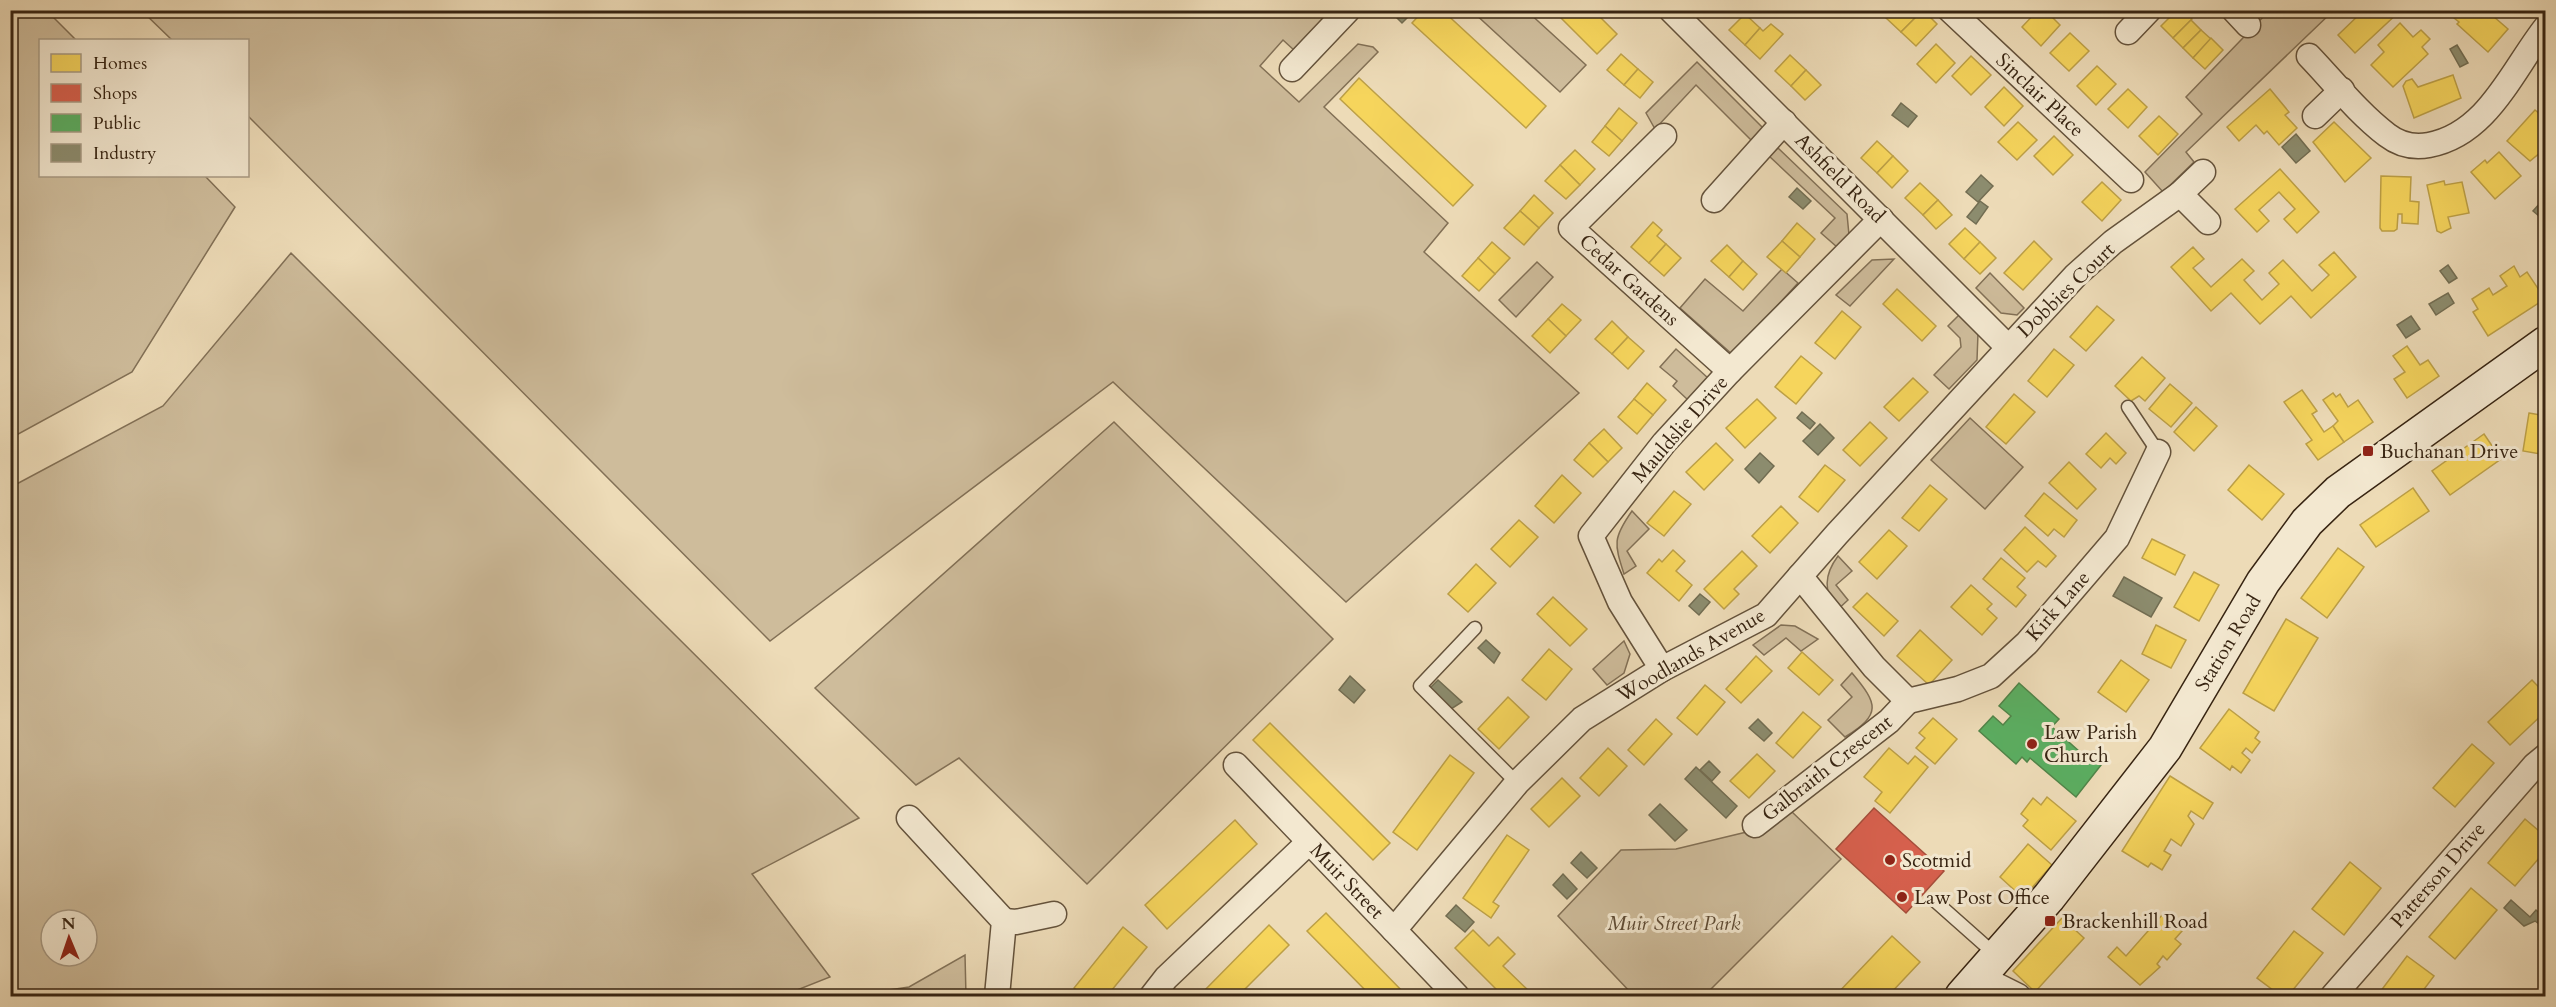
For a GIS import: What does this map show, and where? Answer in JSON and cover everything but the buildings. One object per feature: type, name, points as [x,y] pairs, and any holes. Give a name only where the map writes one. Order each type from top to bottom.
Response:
[{"type":"main road","name":"Station Road","points":[[1980,977],[2049,897],[2165,748],[2264,582],[2307,522],[2338,492],[2546,344]]},
{"type":"street","points":[[1292,69],[1348,10]]},
{"type":"street","name":"Ashfield Road","points":[[1671,10],[2008,346]]},
{"type":"street","name":"Sinclair Place","points":[[1950,10],[2131,180]]},
{"type":"street","points":[[2128,32],[2149,10]]},
{"type":"street","points":[[2309,56],[2387,135],[2406,146],[2438,144],[2458,136],[2476,123],[2546,27]]},
{"type":"street","points":[[2315,116],[2342,90]]},
{"type":"street","points":[[1714,200],[1785,122]]},
{"type":"street","name":"Cedar Gardens","points":[[1664,136],[1571,228],[1730,372]]},
{"type":"street","name":"Dobbies Court","points":[[2008,346],[2076,275],[2105,249],[2180,194],[2203,172]]},
{"type":"street","points":[[2180,194],[2208,222]]},
{"type":"street","name":"Mauldslie Drive","points":[[1662,669],[1620,602],[1591,536],[1664,443],[1730,372],[1881,219]]},
{"type":"street","name":"Woodlands Avenue","points":[[1394,930],[1517,783],[1582,719],[1662,669],[1766,615],[2008,346]]},
{"type":"street","name":"Kirk Lane","points":[[1908,701],[1958,689],[1991,676],[2027,643],[2117,538],[2158,452]]},
{"type":"street","name":"Galbraith Crescent","points":[[1755,825],[1889,721],[1908,701],[1874,666],[1800,576]]},
{"type":"street","name":"Patterson Drive","points":[[2332,996],[2535,765],[2546,756]]},
{"type":"street","name":"Muir Street","points":[[1236,765],[1457,996]]},
{"type":"street","points":[[909,818],[1004,921],[1016,922],[1054,914]]},
{"type":"street","points":[[1152,996],[1166,978],[1310,842]]},
{"type":"street","points":[[997,996],[1004,921]]},
{"type":"street","points":[[1980,977],[2018,996]]},
{"type":"lane","points":[[2128,407],[2158,452]]},
{"type":"lane","points":[[1476,628],[1420,686],[1517,783]]},
{"type":"lane","points":[[1935,901],[1980,977]]},
{"type":"green space","points":[[11,10],[47,11],[75,39],[39,39],[39,177],[206,177],[235,207],[132,372],[11,438]]},
{"type":"green space","points":[[142,11],[1333,11],[1295,51],[1283,40],[1260,66],[1299,102],[1358,44],[1373,47],[1378,52],[1324,107],[1448,223],[1424,252],[1579,393],[1346,602],[1113,382],[770,641],[249,117],[249,39],[171,39]]},
{"type":"green space","points":[[1472,11],[1527,11],[1586,65],[1560,92]]},
{"type":"green space","points":[[2265,11],[2333,11],[2186,152],[2194,162],[2163,192],[2145,172],[2202,114],[2186,97],[2267,13]]},
{"type":"green space","points":[[1697,62],[1764,129],[1752,141],[1696,85],[1655,129],[1646,113]]},
{"type":"green space","points":[[1778,148],[1847,214],[1849,235],[1837,247],[1821,233],[1835,218],[1769,156]]},
{"type":"green space","points":[[291,253],[859,818],[752,874],[830,977],[782,996],[11,996],[11,487],[163,406]]},
{"type":"green space","points":[[1894,259],[1850,306],[1836,295],[1872,260]]},
{"type":"green space","points":[[1537,262],[1553,277],[1516,317],[1499,300]]},
{"type":"green space","points":[[1782,269],[1798,283],[1733,355],[1680,308],[1705,279],[1743,311]]},
{"type":"green space","points":[[1990,273],[2024,308],[2017,315],[2001,313],[1976,288]]},
{"type":"green space","points":[[1959,315],[1978,333],[1977,360],[1949,389],[1934,375],[1961,347],[1960,338],[1948,326]]},
{"type":"green space","points":[[1676,349],[1708,378],[1688,400],[1673,386],[1677,381],[1660,367]]},
{"type":"green space","points":[[1970,418],[2023,467],[1985,509],[1931,460]]},
{"type":"green space","points":[[1114,422],[1333,639],[1087,884],[959,758],[916,785],[815,688]]},
{"type":"green space","points":[[1632,511],[1649,529],[1627,551],[1636,566],[1624,574],[1618,555],[1617,541],[1621,528]]},
{"type":"green space","points":[[1838,556],[1852,571],[1836,585],[1848,600],[1835,612],[1827,583],[1830,570]]},
{"type":"green space","points":[[1781,625],[1795,626],[1818,639],[1801,651],[1786,638],[1764,655],[1753,645]]},
{"type":"green space","points":[[1624,641],[1630,654],[1624,673],[1607,685],[1593,669]]},
{"type":"green space","points":[[1852,673],[1867,693],[1872,708],[1865,722],[1845,737],[1828,720],[1852,697],[1841,685]]},
{"type":"green space","name":"Muir Street Park","points":[[1791,811],[1841,859],[1704,996],[1634,996],[1558,916],[1621,850],[1676,849],[1759,829]]},
{"type":"green space","points":[[965,955],[966,996],[849,996],[909,987]]},
{"type":"place","name":"Buchanan Drive","points":[[2368,451]]},
{"type":"place","name":"Law Parish Church","points":[[2032,744]]},
{"type":"place","name":"Scotmid","points":[[1890,860]]},
{"type":"place","name":"Law Post Office","points":[[1902,897]]},
{"type":"place","name":"Brackenhill Road","points":[[2050,921]]}]
